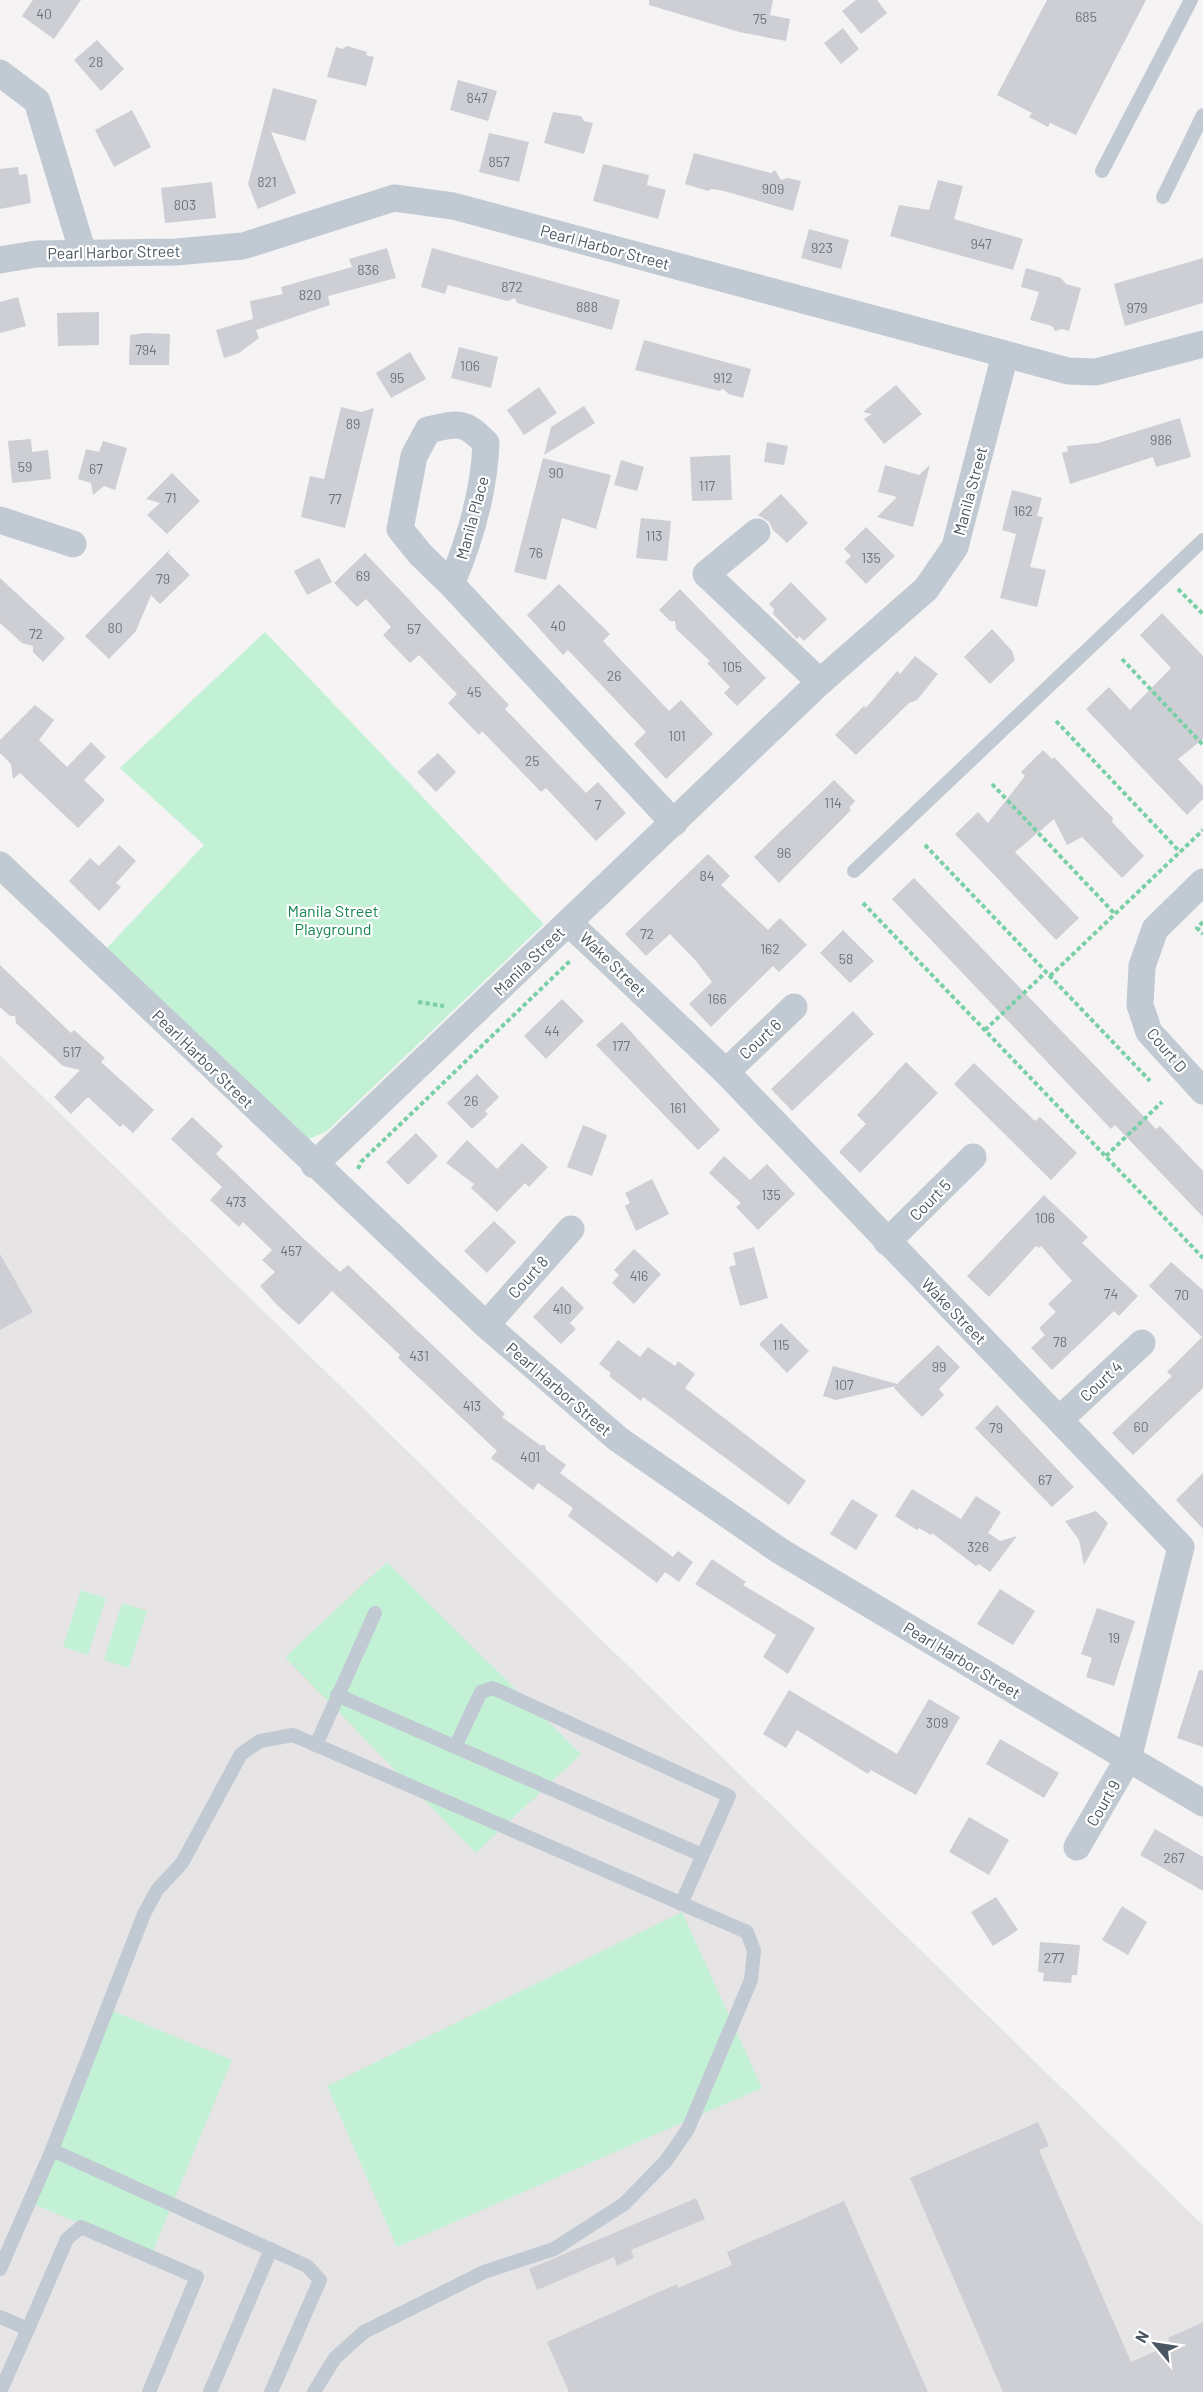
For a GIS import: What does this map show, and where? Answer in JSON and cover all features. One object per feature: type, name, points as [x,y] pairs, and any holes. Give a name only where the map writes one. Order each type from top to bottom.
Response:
[{"type":"street","points":[[0,73],[37,101],[83,253]]},
{"type":"street","name":"Pearl Harbor Street","points":[[0,260],[36,254],[176,252],[243,246],[394,198],[453,206],[1068,371],[1096,372],[1203,344]]},
{"type":"street","name":"Manila Street","points":[[314,1165],[674,824],[820,682],[926,589],[955,547],[1005,355]]},
{"type":"street","name":"Manila Place","points":[[451,584],[467,547],[479,501],[484,478],[486,443],[468,426],[452,425],[428,430],[414,456],[400,529],[420,554],[451,584],[674,824]]},
{"type":"street","points":[[0,520],[73,544]]},
{"type":"street","points":[[757,532],[706,574],[820,682]]},
{"type":"street","name":"Pearl Harbor Street","points":[[0,865],[314,1165],[486,1325],[618,1439],[771,1545],[1203,1803]]},
{"type":"street","name":"Court D","points":[[1203,882],[1155,929],[1142,966],[1140,1005],[1149,1032],[1203,1091]]},
{"type":"street","name":"Wake Street","points":[[569,923],[726,1072],[887,1242],[1060,1419],[1192,1549],[1128,1759]]},
{"type":"street","name":"Court 6","points":[[726,1072],[794,1007]]},
{"type":"street","name":"Court 5","points":[[887,1242],[973,1157]]},
{"type":"street","name":"Court 8","points":[[486,1325],[571,1229]]},
{"type":"street","name":"Court 4","points":[[1060,1419],[1142,1342]]},
{"type":"street","name":"Court 9","points":[[1077,1847],[1128,1759]]},
{"type":"lane","points":[[1102,171],[1191,0]]},
{"type":"lane","points":[[1163,197],[1203,115]]},
{"type":"lane","points":[[854,871],[1203,540]]},
{"type":"lane","points":[[316,1745],[375,1613]]},
{"type":"lane","points":[[455,1747],[481,1692],[493,1688],[729,1796],[681,1904]]},
{"type":"lane","points":[[337,1695],[702,1855]]},
{"type":"lane","points":[[0,2269],[52,2150],[144,1914],[157,1890],[182,1863],[241,1754],[260,1741],[293,1735],[747,1932],[754,1951],[751,1980],[729,2039],[688,2129],[666,2161],[624,2204],[554,2249],[484,2272],[364,2332],[335,2358],[314,2392]]},
{"type":"lane","points":[[52,2150],[308,2266],[320,2280],[271,2392]]},
{"type":"lane","points":[[0,2392],[67,2239],[81,2227],[197,2277],[149,2392]]},
{"type":"lane","points":[[210,2392],[271,2249]]},
{"type":"lane","points":[[0,2317],[28,2329]]},
{"type":"path","points":[[1176,586],[1203,614]]},
{"type":"path","points":[[1122,659],[1203,745]]},
{"type":"path","points":[[1056,721],[1180,852]]},
{"type":"path","points":[[992,784],[1115,914]]},
{"type":"path","points":[[985,1030],[1115,914],[1203,830]]},
{"type":"path","points":[[925,845],[1150,1081]]},
{"type":"path","points":[[863,903],[1203,1258]]},
{"type":"path","points":[[1203,922],[1197,928],[1203,934]]},
{"type":"path","points":[[418,1002],[448,1007],[439,1015]]},
{"type":"path","points":[[1106,1156],[1162,1102]]},
{"type":"shaded area","points":[[0,1055],[1203,2225],[1203,2392],[0,2392]]},
{"type":"green space","name":"Manila Street Playground","points":[[265,632],[544,924],[326,1132],[309,1139],[104,951],[204,845],[120,768]]},
{"type":"green space","points":[[387,1562],[581,1754],[476,1853],[285,1657]]},
{"type":"green space","points":[[81,1590],[106,1598],[88,1655],[63,1647]]},
{"type":"green space","points":[[122,1603],[147,1611],[129,1668],[104,1660]]},
{"type":"green space","points":[[682,1912],[762,2088],[397,2247],[327,2086]]},
{"type":"green space","points":[[108,2009],[232,2060],[152,2253],[28,2202]]},
{"type":"building","points":[[33,0],[81,0],[54,39],[22,16]]},
{"type":"building","points":[[649,0],[773,0],[770,15],[790,19],[786,41],[739,32],[649,5]]},
{"type":"building","points":[[856,0],[877,0],[887,13],[861,34],[842,11]]},
{"type":"building","points":[[1047,0],[1146,0],[1076,135],[1050,123],[1048,127],[1029,117],[1032,113],[997,95]]},
{"type":"building","points":[[843,28],[859,49],[841,64],[824,43]]},
{"type":"building","points":[[97,40],[124,69],[101,91],[74,60]]},
{"type":"building","points":[[347,46],[367,52],[366,55],[374,57],[366,86],[327,77],[336,47],[343,49]]},
{"type":"building","points":[[458,80],[497,91],[488,121],[450,110]]},
{"type":"building","points":[[273,88],[317,100],[305,141],[271,132],[296,193],[258,209],[248,184]]},
{"type":"building","points":[[132,110],[151,147],[114,167],[95,130]]},
{"type":"building","points":[[553,112],[581,116],[584,121],[593,123],[584,154],[544,143]]},
{"type":"building","points":[[489,133],[529,142],[519,182],[479,172]]},
{"type":"building","points":[[694,153],[771,173],[775,170],[781,180],[788,178],[801,181],[793,211],[724,191],[712,189],[708,191],[685,184]]},
{"type":"building","points":[[603,164],[649,175],[647,185],[666,190],[658,219],[593,201]]},
{"type":"building","points":[[18,167],[19,175],[27,174],[31,203],[0,209],[0,169]]},
{"type":"building","points":[[938,180],[963,186],[954,219],[1023,239],[1013,270],[890,236],[899,205],[929,210]]},
{"type":"building","points":[[212,182],[216,218],[165,223],[161,188]]},
{"type":"building","points":[[809,229],[849,240],[841,269],[801,258]]},
{"type":"building","points":[[387,248],[396,278],[328,296],[330,305],[256,330],[259,338],[239,353],[224,358],[216,330],[253,319],[250,301],[283,294],[281,287],[352,267],[349,259]]},
{"type":"building","points":[[432,248],[620,300],[612,330],[517,303],[515,298],[507,301],[448,285],[445,294],[421,287]]},
{"type":"building","points":[[1203,258],[1203,303],[1125,326],[1114,284]]},
{"type":"building","points":[[1026,268],[1061,278],[1066,284],[1081,288],[1069,331],[1062,329],[1055,331],[1052,326],[1030,320],[1039,292],[1021,287]]},
{"type":"building","points":[[18,297],[26,326],[0,333],[0,302]]},
{"type":"building","points":[[99,312],[99,345],[58,346],[57,313]]},
{"type":"building","points":[[170,334],[169,365],[129,365],[130,335]]},
{"type":"building","points":[[644,340],[751,369],[743,398],[729,394],[723,389],[719,391],[635,370]]},
{"type":"building","points":[[459,347],[498,357],[491,388],[451,378]]},
{"type":"building","points":[[410,352],[426,379],[391,398],[376,373]]},
{"type":"building","points":[[896,385],[922,414],[884,444],[864,419],[872,414],[863,412]]},
{"type":"building","points":[[539,387],[557,413],[524,435],[507,410]]},
{"type":"building","points":[[584,406],[595,423],[544,455],[551,427]]},
{"type":"building","points":[[341,407],[361,412],[374,408],[345,528],[301,517],[310,476],[324,479]]},
{"type":"building","points":[[1180,418],[1191,457],[1156,467],[1153,457],[1070,484],[1062,453],[1068,451],[1067,446],[1098,443]]},
{"type":"building","points":[[31,439],[32,452],[48,450],[51,479],[12,483],[8,441]]},
{"type":"building","points":[[103,441],[127,448],[115,490],[104,486],[93,495],[91,483],[78,479],[86,449],[99,452]]},
{"type":"building","points":[[767,442],[788,446],[784,465],[764,462]]},
{"type":"building","points":[[730,455],[732,500],[692,501],[690,457]]},
{"type":"building","points":[[543,458],[611,475],[596,529],[562,518],[546,580],[514,572]]},
{"type":"building","points":[[621,460],[644,467],[637,491],[614,485]]},
{"type":"building","points":[[885,465],[919,475],[930,465],[913,527],[877,517],[897,497],[878,492]]},
{"type":"building","points":[[172,473],[200,501],[167,534],[147,515],[160,503],[146,499]]},
{"type":"building","points":[[1012,490],[1042,498],[1037,516],[1043,517],[1030,567],[1046,570],[1037,607],[1000,598],[1016,534],[1002,530]]},
{"type":"building","points":[[781,494],[808,523],[787,543],[773,530],[769,522],[758,515]]},
{"type":"building","points":[[641,518],[671,521],[667,561],[636,558]]},
{"type":"building","points":[[866,527],[895,556],[866,584],[845,562],[851,556],[844,549]]},
{"type":"building","points":[[170,549],[168,553],[190,575],[160,604],[151,595],[136,631],[109,659],[85,636]]},
{"type":"building","points":[[365,553],[509,705],[505,709],[586,793],[598,782],[626,813],[596,841],[546,788],[541,792],[482,731],[479,735],[448,703],[457,694],[419,655],[410,663],[383,635],[391,627],[366,599],[357,607],[334,583]]},
{"type":"building","points":[[319,558],[332,582],[307,595],[294,571]]},
{"type":"building","points":[[0,578],[65,638],[43,662],[33,652],[33,646],[22,643],[0,623]]},
{"type":"building","points":[[791,582],[827,619],[804,641],[799,636],[797,639],[773,614],[774,609],[769,604]]},
{"type":"building","points":[[559,584],[610,634],[603,641],[669,711],[681,700],[713,734],[666,779],[634,744],[646,732],[568,650],[563,655],[527,615]]},
{"type":"building","points":[[680,589],[766,678],[737,706],[724,693],[730,687],[707,663],[710,661],[676,629],[675,621],[670,621],[659,610]]},
{"type":"building","points":[[1162,613],[1203,656],[1203,739],[1178,759],[1203,786],[1203,799],[1187,815],[1086,709],[1109,687],[1130,710],[1171,668],[1140,635]]},
{"type":"building","points":[[992,629],[1012,651],[1015,660],[990,684],[964,657]]},
{"type":"building","points":[[915,656],[938,674],[917,700],[909,703],[856,755],[835,735],[864,706],[866,708],[897,671],[900,674]]},
{"type":"building","points":[[35,705],[54,720],[39,740],[67,767],[91,742],[106,757],[84,780],[105,800],[78,828],[20,773],[13,779],[11,764],[0,753],[0,740]]},
{"type":"building","points":[[1043,750],[1052,759],[1054,757],[1113,818],[1112,822],[1144,856],[1122,878],[1082,837],[1067,845],[1054,819],[1015,852],[1079,918],[1056,940],[955,834],[978,812],[988,823],[1025,776],[1021,772]]},
{"type":"building","points":[[438,753],[456,772],[436,792],[417,772]]},
{"type":"building","points":[[834,780],[855,801],[849,808],[851,810],[779,883],[754,857]]},
{"type":"building","points":[[119,845],[136,861],[116,883],[121,887],[99,911],[69,881],[90,858],[99,866]]},
{"type":"building","points":[[708,854],[730,876],[721,885],[768,930],[780,918],[807,945],[779,972],[773,966],[711,1027],[689,1004],[712,982],[696,961],[670,934],[646,956],[625,934]]},
{"type":"building","points":[[914,878],[1156,1129],[1160,1126],[1203,1171],[1203,1217],[1115,1125],[1111,1129],[892,899]]},
{"type":"building","points":[[843,930],[874,961],[850,983],[820,953]]},
{"type":"building","points":[[0,965],[71,1033],[74,1030],[105,1058],[101,1062],[154,1110],[133,1133],[123,1124],[120,1127],[88,1097],[71,1114],[54,1097],[80,1070],[63,1066],[16,1023],[15,1016],[10,1016],[0,1007]]},
{"type":"building","points":[[562,999],[584,1021],[546,1059],[524,1036]]},
{"type":"building","points":[[853,1011],[874,1034],[792,1111],[771,1089]]},
{"type":"building","points":[[622,1022],[720,1130],[698,1150],[596,1045]]},
{"type":"building","points":[[906,1062],[938,1093],[860,1173],[839,1152],[866,1124],[857,1115]]},
{"type":"building","points":[[974,1063],[1035,1121],[1040,1117],[1077,1153],[1051,1180],[954,1084]]},
{"type":"building","points":[[477,1074],[499,1097],[485,1111],[488,1114],[472,1129],[447,1103]]},
{"type":"building","points":[[192,1117],[223,1146],[216,1154],[305,1240],[340,1272],[348,1265],[505,1414],[502,1417],[540,1445],[545,1445],[546,1450],[566,1465],[560,1473],[673,1557],[678,1551],[693,1562],[679,1582],[665,1572],[657,1583],[568,1516],[573,1508],[538,1483],[533,1490],[491,1458],[497,1451],[398,1358],[400,1355],[332,1291],[299,1325],[277,1305],[260,1286],[275,1272],[262,1260],[272,1250],[243,1222],[239,1227],[210,1200],[222,1187],[171,1139]]},
{"type":"building","points":[[583,1125],[607,1135],[592,1176],[567,1167]]},
{"type":"building","points":[[416,1133],[438,1156],[408,1185],[386,1162]]},
{"type":"building","points":[[467,1140],[497,1169],[522,1143],[548,1167],[529,1187],[525,1183],[497,1212],[471,1188],[474,1184],[446,1163]]},
{"type":"building","points":[[724,1156],[750,1180],[767,1164],[795,1194],[758,1230],[736,1207],[741,1203],[709,1173]]},
{"type":"building","points":[[652,1179],[669,1214],[636,1231],[625,1206],[630,1203],[625,1193]]},
{"type":"building","points":[[1044,1195],[1088,1237],[1082,1243],[1138,1296],[1119,1316],[1114,1311],[1052,1370],[1031,1348],[1045,1335],[1039,1328],[1056,1312],[1048,1304],[1072,1281],[1041,1246],[1039,1248],[1036,1246],[989,1297],[967,1276]]},
{"type":"building","points":[[494,1221],[516,1242],[487,1273],[464,1251]]},
{"type":"building","points":[[754,1247],[768,1298],[740,1306],[729,1267],[736,1265],[733,1253]]},
{"type":"building","points":[[634,1249],[661,1274],[634,1304],[612,1283],[619,1275],[614,1270]]},
{"type":"building","points":[[0,1254],[33,1312],[0,1330]]},
{"type":"building","points":[[1171,1262],[1203,1290],[1203,1388],[1133,1455],[1112,1433],[1172,1376],[1167,1372],[1202,1337],[1149,1286]]},
{"type":"building","points":[[562,1286],[584,1308],[570,1323],[576,1329],[561,1344],[533,1317]]},
{"type":"building","points":[[781,1323],[809,1351],[787,1373],[759,1344]]},
{"type":"building","points":[[618,1340],[640,1357],[648,1347],[675,1366],[678,1361],[695,1374],[685,1388],[806,1481],[789,1505],[643,1397],[641,1401],[609,1376],[611,1373],[599,1364]]},
{"type":"building","points":[[938,1345],[960,1367],[939,1389],[944,1395],[922,1417],[894,1388],[896,1386],[836,1400],[823,1396],[833,1366],[897,1384]]},
{"type":"building","points":[[997,1405],[1074,1487],[1052,1507],[975,1428]]},
{"type":"building","points":[[1203,1473],[1203,1529],[1176,1500]]},
{"type":"building","points":[[912,1489],[961,1519],[976,1496],[1001,1512],[988,1533],[1000,1541],[1017,1536],[990,1572],[979,1564],[976,1566],[932,1533],[931,1535],[919,1528],[917,1530],[895,1516]]},
{"type":"building","points":[[852,1499],[878,1515],[856,1550],[830,1534]]},
{"type":"building","points":[[1096,1511],[1108,1523],[1084,1565],[1079,1540],[1065,1521]]},
{"type":"building","points":[[712,1559],[746,1582],[743,1585],[815,1628],[788,1674],[763,1657],[776,1635],[695,1584]]},
{"type":"building","points":[[1000,1589],[1035,1611],[1013,1645],[977,1624]]},
{"type":"building","points":[[1097,1608],[1135,1621],[1114,1686],[1086,1677],[1092,1658],[1081,1654]]},
{"type":"building","points":[[1199,1670],[1203,1670],[1203,1747],[1177,1738]]},
{"type":"building","points":[[789,1690],[897,1754],[929,1699],[960,1717],[916,1795],[871,1770],[868,1774],[797,1730],[786,1748],[763,1734]]},
{"type":"building","points":[[1000,1739],[1059,1773],[1044,1798],[986,1764]]},
{"type":"building","points":[[969,1817],[1009,1840],[989,1875],[949,1852]]},
{"type":"building","points":[[1155,1829],[1203,1857],[1203,1891],[1140,1855]]},
{"type":"building","points":[[996,1897],[1018,1930],[993,1946],[971,1912]]},
{"type":"building","points":[[1122,1906],[1147,1922],[1128,1955],[1102,1940]]},
{"type":"building","points":[[1040,1942],[1080,1945],[1077,1975],[1072,1975],[1071,1983],[1043,1981],[1044,1973],[1038,1972]]},
{"type":"building","points":[[1038,2122],[1049,2146],[1039,2150],[1131,2362],[1171,2344],[1168,2338],[1203,2322],[1203,2392],[1003,2392],[910,2178]]},
{"type":"building","points":[[696,2198],[705,2219],[631,2250],[634,2258],[617,2266],[614,2257],[537,2290],[529,2269]]},
{"type":"building","points":[[844,2201],[928,2392],[569,2392],[547,2342],[677,2284],[678,2288],[732,2265],[727,2252]]}]
